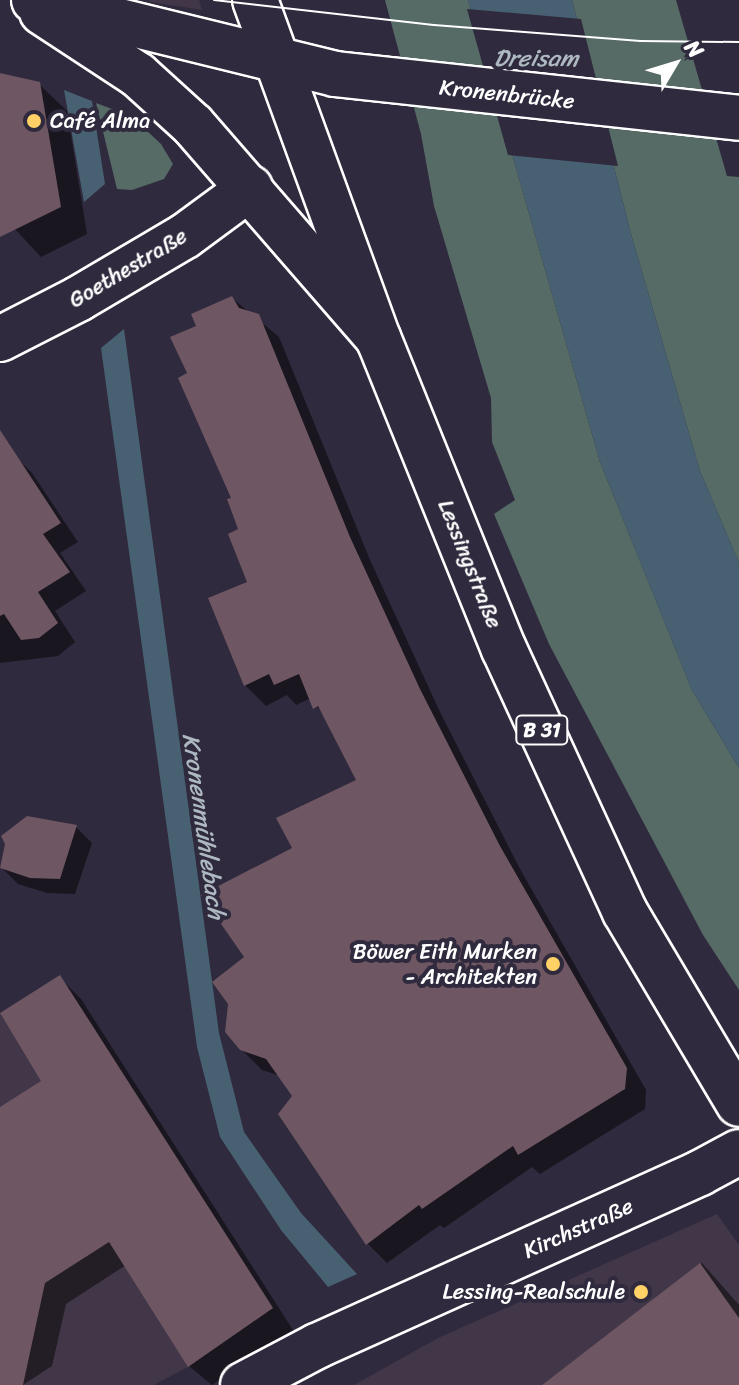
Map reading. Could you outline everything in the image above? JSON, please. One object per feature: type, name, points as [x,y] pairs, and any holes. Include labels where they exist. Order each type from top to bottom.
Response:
[{"type":"main road","points":[[23,0],[138,75],[193,125],[379,340]]},
{"type":"main road","name":"Kronenbrücke","points":[[34,0],[357,78],[734,118]]},
{"type":"main road","name":"Lessingstraße","points":[[255,0],[379,340],[504,649],[625,912],[739,1104]]},
{"type":"main road","name":"Goethestraße","points":[[0,339],[185,236],[250,188]]},
{"type":"main road","name":"Kirchstraße","points":[[243,1385],[317,1346],[700,1173],[739,1152]]},
{"type":"shaded area","points":[[199,0],[202,10],[150,2]]},
{"type":"shaded area","points":[[60,975],[273,1308],[188,1367],[154,1385],[0,1385],[0,1014]]},
{"type":"shaded area","name":"Lessing-Realschule","points":[[717,1214],[739,1245],[739,1385],[354,1385],[438,1338]]},
{"type":"green space","points":[[385,0],[468,0],[600,462],[692,690],[739,768],[739,990],[703,935],[549,644],[494,514],[515,500],[492,442],[491,398],[434,206],[421,134]]},
{"type":"green space","points":[[572,0],[676,0],[727,176],[739,177],[739,563],[700,471],[631,234]]},
{"type":"green space","points":[[96,103],[131,116],[161,144],[173,164],[164,179],[132,190],[117,189]]},
{"type":"water","name":"Dreisam","points":[[468,0],[572,0],[631,234],[700,471],[739,563],[739,768],[692,690],[600,462]]},
{"type":"water","points":[[64,90],[92,101],[105,184],[84,202]]},
{"type":"water","points":[[124,329],[219,1033],[244,1132],[301,1213],[357,1274],[328,1287],[281,1230],[220,1137],[197,1047],[101,348]]},
{"type":"pier","points":[[467,9],[581,19],[618,166],[508,155]]},
{"type":"building","points":[[0,73],[40,82],[61,207],[0,237]]},
{"type":"building","points":[[232,296],[239,308],[259,314],[350,537],[420,689],[500,846],[627,1068],[625,1089],[518,1155],[513,1146],[422,1209],[419,1205],[366,1245],[278,1114],[292,1096],[266,1059],[240,1050],[225,1032],[228,1004],[212,982],[244,957],[201,895],[292,848],[276,818],[356,780],[318,706],[313,709],[299,674],[274,685],[269,674],[244,686],[208,598],[247,582],[228,534],[238,529],[227,499],[231,498],[178,378],[187,373],[170,337],[196,326],[191,314]]},
{"type":"building","points":[[0,430],[61,523],[43,534],[70,572],[38,592],[58,623],[39,638],[21,640],[4,614],[0,616]]},
{"type":"building","points":[[27,816],[77,825],[60,879],[30,878],[0,868],[5,844],[1,836]]},
{"type":"building","points":[[60,975],[273,1308],[188,1367],[109,1242],[45,1283],[23,1385],[0,1385],[0,1107],[41,1081],[0,1013]]},
{"type":"building","points":[[700,1263],[739,1318],[739,1385],[542,1385]]},
{"type":"tram line","points":[[214,0],[434,25],[640,41],[739,42]]},
{"type":"place","name":"Café Alma","points":[[34,121]]},
{"type":"place","name":"Böwer Eith Murken - Architekten","points":[[553,964]]},
{"type":"place","name":"Lessing-Realschule","points":[[641,1292]]},
{"type":"water label","name":"Kronenmühlebach","points":[[203,826]]}]
